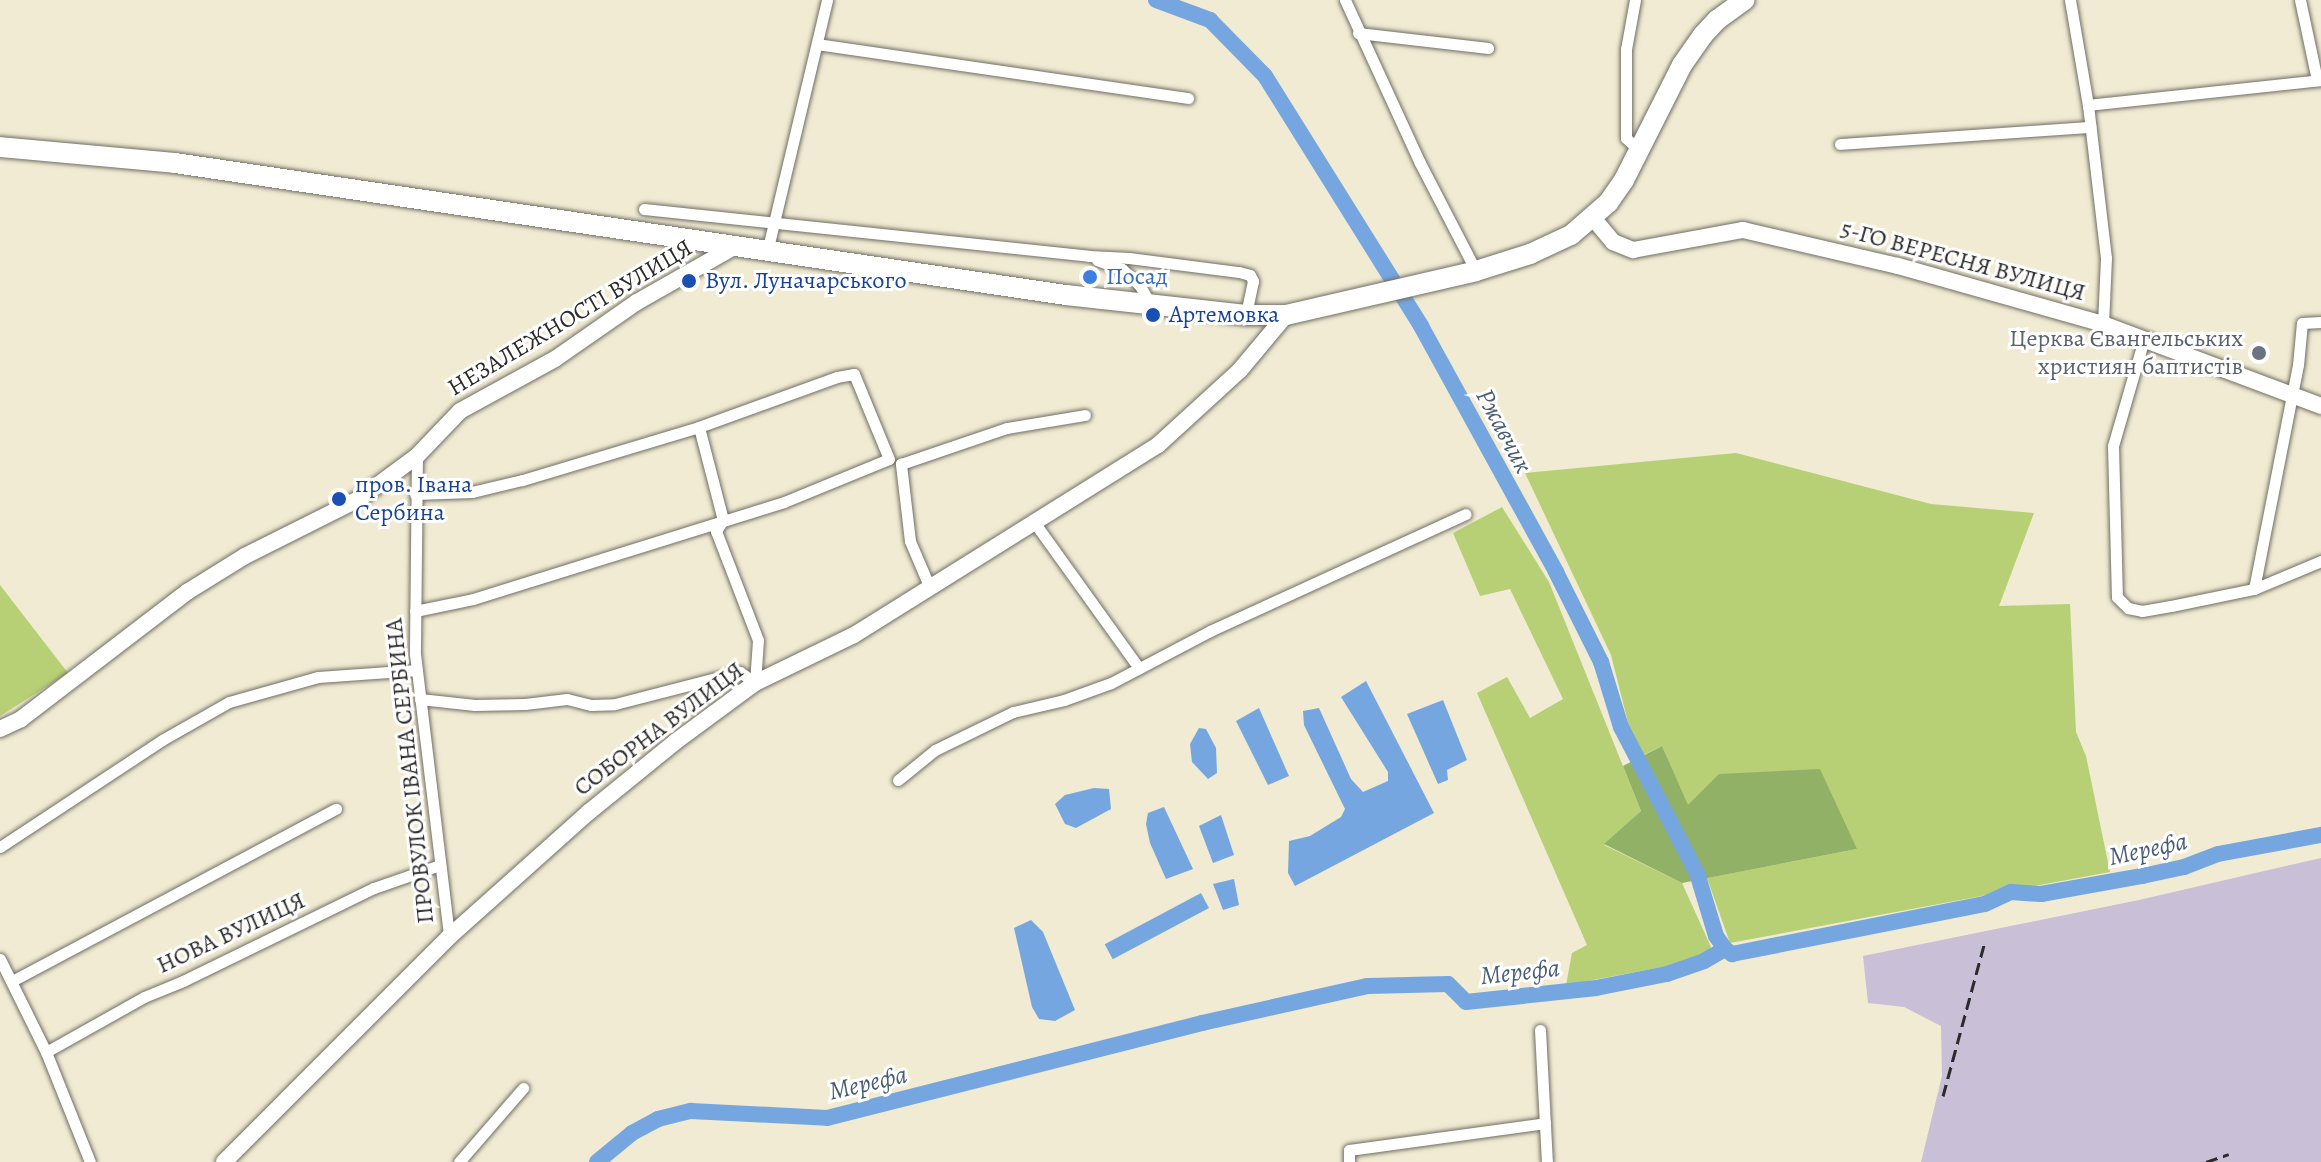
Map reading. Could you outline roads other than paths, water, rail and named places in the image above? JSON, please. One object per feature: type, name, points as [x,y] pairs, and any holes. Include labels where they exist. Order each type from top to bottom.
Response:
[{"type":"highway","points":[[0,147],[175,163],[767,252],[1151,305],[1246,315],[1286,315],[1423,286],[1476,271],[1554,244],[1593,218],[1624,180],[1689,55],[1717,20],[1745,0]]},
{"type":"street","points":[[767,252],[827,0]]},
{"type":"street","points":[[1345,0],[1358,33],[1476,271]]},
{"type":"street","points":[[1635,0],[1626,49],[1626,138],[1640,151]]},
{"type":"street","points":[[2070,0],[2088,105],[2106,258],[2103,324]]},
{"type":"street","points":[[2088,105],[2319,80],[2300,0]]},
{"type":"street","points":[[1358,33],[1488,48]]},
{"type":"street","points":[[817,44],[1188,98]]},
{"type":"street","points":[[1840,144],[2090,127]]},
{"type":"street","points":[[644,209],[1129,258],[1250,275],[1253,281],[1246,315]]},
{"type":"street","name":"5-ГО ВЕРЕСНЯ ВУЛИЦЯ","points":[[1593,218],[1613,242],[1633,250],[1743,230],[1898,266],[2103,324],[2290,397],[2321,406]]},
{"type":"street","name":"НЕЗАЛЕЖНОСТІ ВУЛИЦЯ","points":[[0,729],[21,719],[187,592],[245,556],[359,499],[417,456],[460,411],[555,359],[637,302],[734,247]]},
{"type":"street","points":[[1089,256],[1122,269],[1151,305]]},
{"type":"street","name":"СОБОРНА ВУЛИЦЯ","points":[[224,1162],[449,937],[589,812],[755,683],[854,635],[1158,445],[1240,370],[1286,315]]},
{"type":"street","points":[[2254,589],[2298,365],[2302,323],[2321,322]]},
{"type":"street","points":[[2144,339],[2113,446],[2117,597],[2128,608],[2142,611],[2254,589],[2321,561]]},
{"type":"street","points":[[415,494],[472,492],[522,480],[699,427],[837,377],[854,374],[895,461],[910,541],[930,588]]},
{"type":"street","points":[[415,611],[473,599],[784,502],[895,461],[1007,428],[1085,415]]},
{"type":"street","points":[[699,427],[723,520],[716,531],[758,640],[755,683]]},
{"type":"street","name":"ПРОВУЛОК ІВАНА СЕРБИНА","points":[[417,456],[417,670],[449,937]]},
{"type":"street","points":[[898,780],[935,750],[1013,712],[1064,700],[1139,668],[1210,631],[1465,514]]},
{"type":"street","points":[[1034,522],[1139,668]]},
{"type":"street","points":[[0,847],[162,740],[229,702],[318,677],[417,670]]},
{"type":"street","points":[[420,699],[488,705],[567,699],[591,705],[615,704],[740,672],[755,683]]},
{"type":"street","points":[[12,981],[336,809]]},
{"type":"street","name":"НОВА ВУЛИЦЯ","points":[[46,1052],[144,997],[374,888],[440,865]]},
{"type":"street","points":[[0,959],[46,1052],[90,1162]]},
{"type":"street","points":[[1540,1030],[1547,1162]]},
{"type":"street","points":[[459,1162],[523,1088]]},
{"type":"street","points":[[1349,1156],[1545,1123]]},
{"type":"water","points":[[1366,681],[1434,813],[1295,886],[1288,873],[1289,841],[1310,836],[1341,817],[1345,809],[1304,725],[1303,711],[1319,708],[1351,779],[1363,792],[1388,781],[1388,772],[1341,697]]},
{"type":"water","points":[[1443,700],[1467,760],[1447,770],[1448,780],[1438,784],[1407,714]]},
{"type":"water","points":[[1259,708],[1289,776],[1268,785],[1236,721]]},
{"type":"water","points":[[1199,728],[1206,729],[1216,748],[1217,773],[1208,779],[1192,762],[1190,744]]},
{"type":"water","points":[[1094,788],[1109,789],[1111,809],[1076,828],[1065,824],[1055,804],[1065,795]]},
{"type":"water","points":[[1164,807],[1193,869],[1166,879],[1150,843],[1146,824],[1148,813]]},
{"type":"water","points":[[1221,815],[1234,855],[1213,863],[1199,826]]},
{"type":"water","points":[[1234,879],[1239,905],[1223,910],[1213,884]]},
{"type":"water","points":[[1201,893],[1209,908],[1113,959],[1105,944]]},
{"type":"water","points":[[1031,920],[1043,932],[1075,1010],[1055,1021],[1039,1019],[1032,1007],[1014,928]]},
{"type":"waterway","name":"Ржавчик","points":[[1156,0],[1210,20],[1265,76],[1421,326],[1556,572],[1601,662],[1621,727],[1697,873],[1716,936],[1725,949]]},
{"type":"waterway","name":"Мерефа","points":[[597,1162],[632,1133],[658,1119],[691,1111],[827,1118],[1202,1023],[1368,986],[1448,984],[1466,1002],[1596,988],[1667,974],[1704,961],[1725,949],[1732,954],[1985,904],[2011,892],[2041,894],[2142,876],[2184,867],[2218,854],[2321,835]]},
{"type":"railway","points":[[1943,1096],[1984,945]]},
{"type":"railway","points":[[2206,1162],[2229,1154]]},
{"type":"place","name":"Посад","points":[[1090,277]]},
{"type":"place","name":"Вул. Луначарського","points":[[689,281]]},
{"type":"place","name":"Артемовка","points":[[1153,315]]},
{"type":"place","name":"Церква Євангельських християн баптистів","points":[[2259,353]]},
{"type":"place","name":"пров. Івана Сербина","points":[[339,499]]}]
